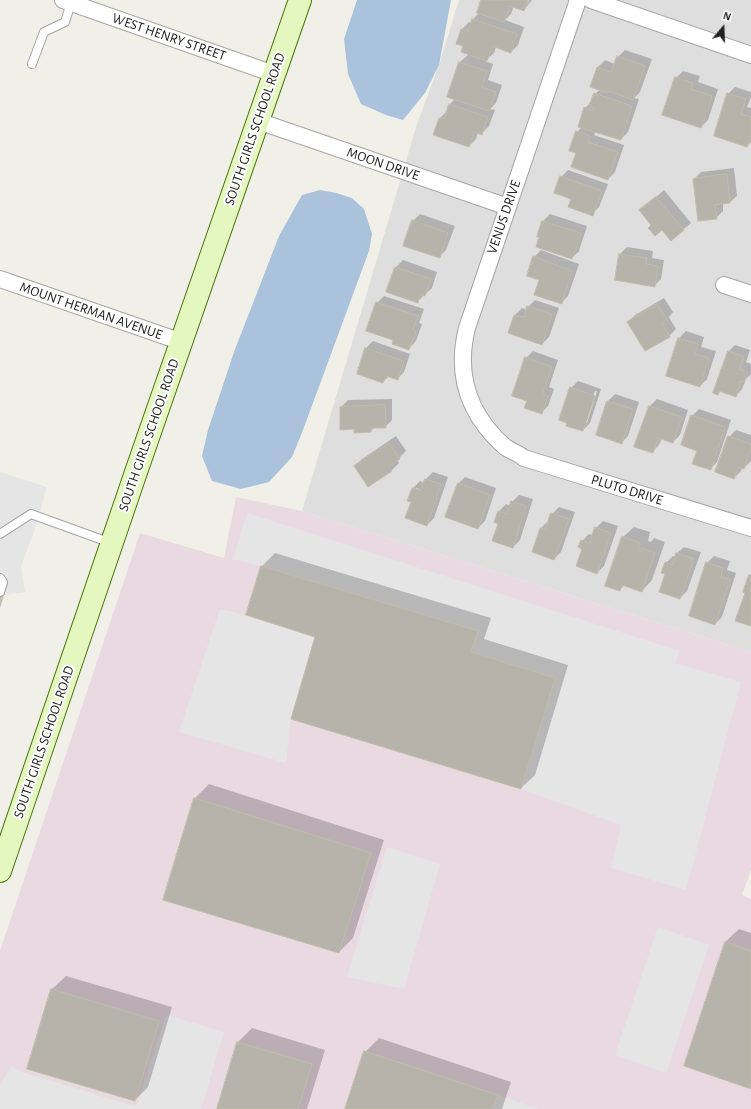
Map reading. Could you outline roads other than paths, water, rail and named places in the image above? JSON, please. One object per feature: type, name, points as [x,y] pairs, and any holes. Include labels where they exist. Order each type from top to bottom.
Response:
[{"type":"main road","name":"SOUTH GIRLS SCHOOL ROAD","points":[[0,871],[111,543],[300,0]]},
{"type":"street","name":"VENUS DRIVE","points":[[505,446],[485,427],[476,413],[467,393],[463,372],[462,355],[467,328],[578,0]]},
{"type":"street","points":[[591,0],[751,55]]},
{"type":"street","name":"WEST HENRY STREET","points":[[67,1],[274,74]]},
{"type":"street","name":"MOON DRIVE","points":[[258,121],[508,207]]},
{"type":"street","name":"MOUNT HERMAN AVENUE","points":[[0,279],[182,342]]},
{"type":"street","points":[[724,285],[751,294]]},
{"type":"street","name":"PLUTO DRIVE","points":[[505,446],[524,458],[751,528]]},
{"type":"lane","points":[[32,64],[44,32],[65,22],[67,1]]},
{"type":"lane","points":[[0,534],[31,514],[111,543]]},
{"type":"lane","points":[[0,578],[3,582],[0,592]]},
{"type":"water","points":[[357,0],[451,0],[439,65],[425,93],[403,120],[386,115],[361,104],[348,74],[344,39]]},
{"type":"water","points":[[320,190],[352,198],[364,209],[372,234],[369,251],[303,430],[292,457],[269,482],[241,489],[212,481],[202,456],[208,430],[234,352],[279,236],[302,195]]}]
